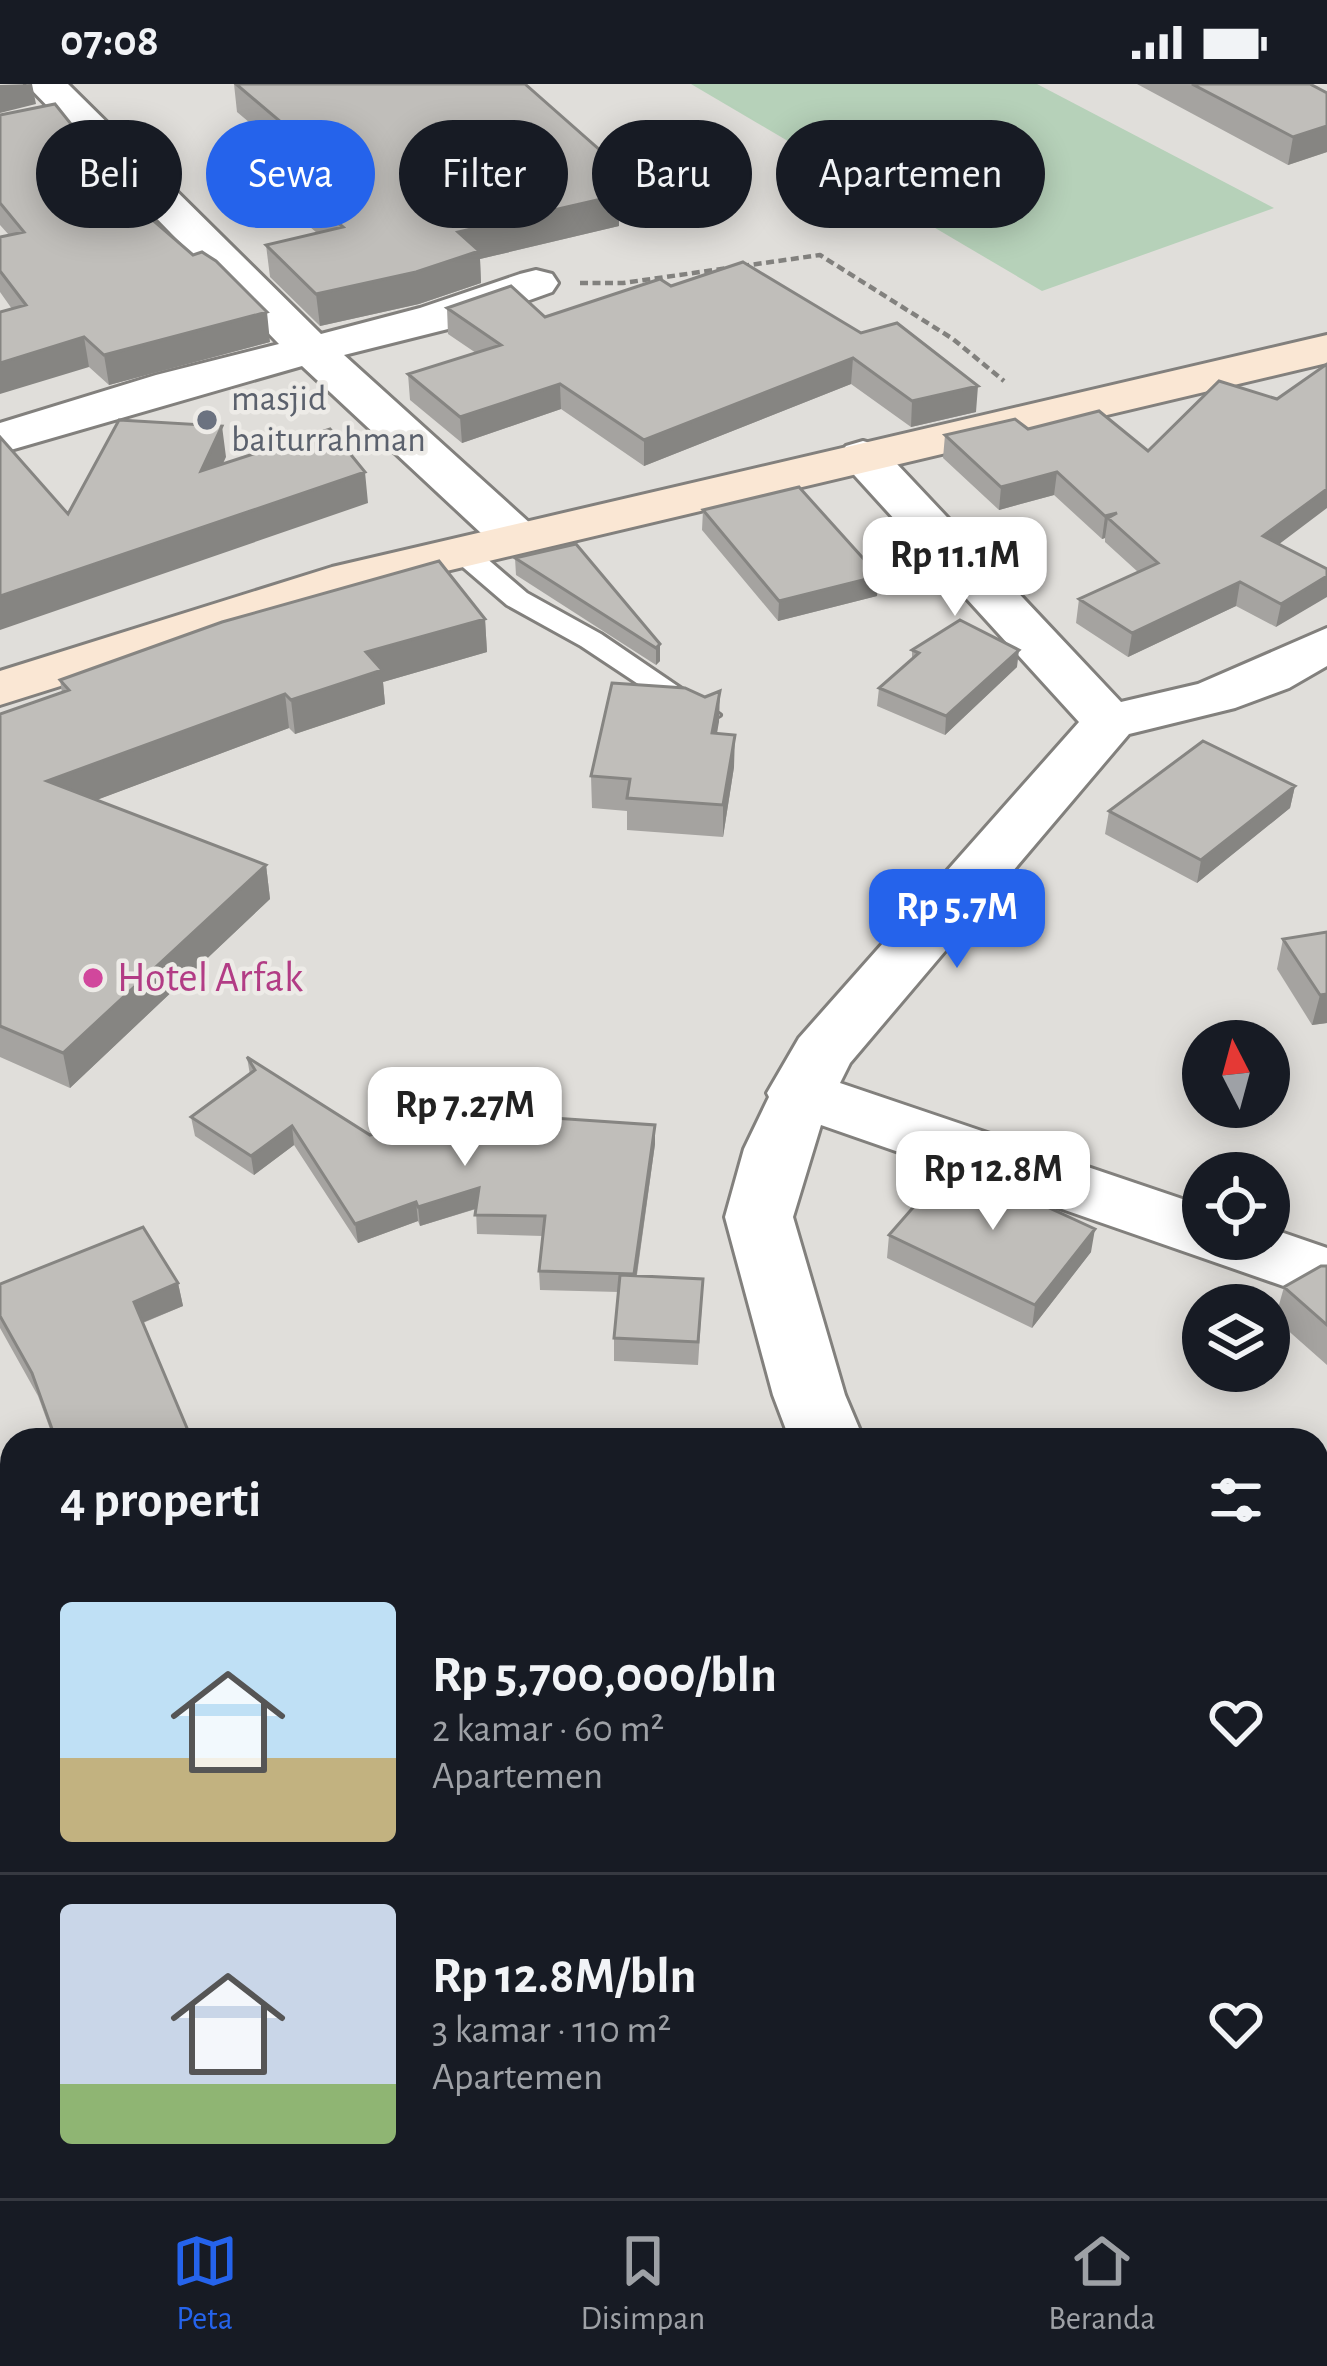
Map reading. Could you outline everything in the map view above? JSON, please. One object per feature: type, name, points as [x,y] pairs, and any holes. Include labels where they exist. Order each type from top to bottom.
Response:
[{"type":"street","points":[[53,105],[514,536]]},
{"type":"street","points":[[6,428],[436,318],[536,284]]},
{"type":"street","points":[[0,688],[305,590],[514,536],[1327,349]]},
{"type":"street","points":[[863,456],[1109,722]]},
{"type":"street","points":[[822,1428],[808,1395],[758,1216],[799,1093],[822,1053],[1109,722],[1216,696],[1270,676],[1327,644]]},
{"type":"street","points":[[799,1093],[1182,1225]]},
{"type":"street","points":[[1285,1260],[1320,1272]]},
{"type":"lane","points":[[460,550],[518,599],[591,640],[706,716]]},
{"type":"path","points":[[536,284],[623,283],[820,255],[953,339],[1042,412]]},
{"type":"green space","points":[[691,84],[1037,84],[1274,208],[1042,291],[935,228],[1045,228],[1045,120],[776,120],[776,134]]},
{"type":"building","points":[[236,84],[525,84],[566,120],[399,120],[399,228],[475,228],[458,232],[479,251],[416,272],[316,294],[266,245],[339,228],[375,228],[375,120],[278,120]]},
{"type":"building","points":[[1192,84],[1310,84],[1327,93],[1327,126],[1293,137]]},
{"type":"building","points":[[55,104],[68,120],[36,120],[36,228],[162,228],[193,255],[202,252],[216,261],[267,312],[104,355],[84,337],[0,363],[0,312],[26,305],[0,271],[0,237],[24,232],[0,203],[0,115]]},
{"type":"building","points":[[568,122],[592,143],[592,201],[568,207]]},
{"type":"building","points":[[743,262],[861,333],[897,323],[978,386],[912,401],[853,358],[644,440],[560,384],[460,417],[408,374],[501,345],[447,308],[511,286],[545,317],[660,279],[671,286]]},
{"type":"building","points":[[1327,364],[1327,489],[1263,536],[1327,569],[1327,576],[1281,604],[1240,582],[1132,633],[1079,599],[1158,563],[1108,518],[1117,513],[1105,516],[1057,472],[1001,487],[945,435],[1015,419],[1028,429],[1099,411],[1148,451],[1219,381],[1277,399]]},
{"type":"building","points":[[119,420],[222,426],[201,471],[330,429],[365,472],[0,596],[0,437],[68,514]]},
{"type":"building","points":[[799,487],[879,576],[779,601],[703,510]]},
{"type":"building","points":[[576,544],[660,644],[656,648],[515,558]]},
{"type":"building","points":[[439,561],[485,619],[366,652],[382,670],[291,700],[285,694],[47,781],[266,865],[63,1053],[0,1026],[0,714],[69,690],[60,680],[222,622]]},
{"type":"building","points":[[960,620],[1019,650],[946,716],[879,688],[919,653],[912,650]]},
{"type":"building","points":[[612,683],[685,688],[705,697],[720,691],[712,733],[735,735],[723,805],[627,798],[630,779],[591,776]]},
{"type":"building","points":[[1203,741],[1295,786],[1201,860],[1109,811]]},
{"type":"building","points":[[1327,932],[1327,994],[1320,995],[1283,939]]},
{"type":"building","points":[[247,1057],[370,1135],[429,1118],[435,1130],[534,1134],[539,1117],[655,1125],[634,1274],[539,1271],[545,1216],[475,1215],[479,1188],[418,1207],[416,1202],[355,1224],[292,1126],[251,1156],[191,1117],[255,1070]]},
{"type":"building","points":[[952,1163],[1095,1229],[1035,1305],[889,1235]]},
{"type":"building","points":[[143,1227],[178,1283],[134,1302],[187,1428],[52,1428],[32,1373],[0,1316],[0,1284]]},
{"type":"building","points":[[1327,1266],[1327,1325],[1290,1292],[1289,1284]]},
{"type":"building","points":[[620,1275],[703,1279],[698,1342],[614,1338]]},
{"type":"place","name":"masjid baiturrahman","points":[[207,420]]},
{"type":"place","name":"Hotel Arfak","points":[[93,978]]}]
